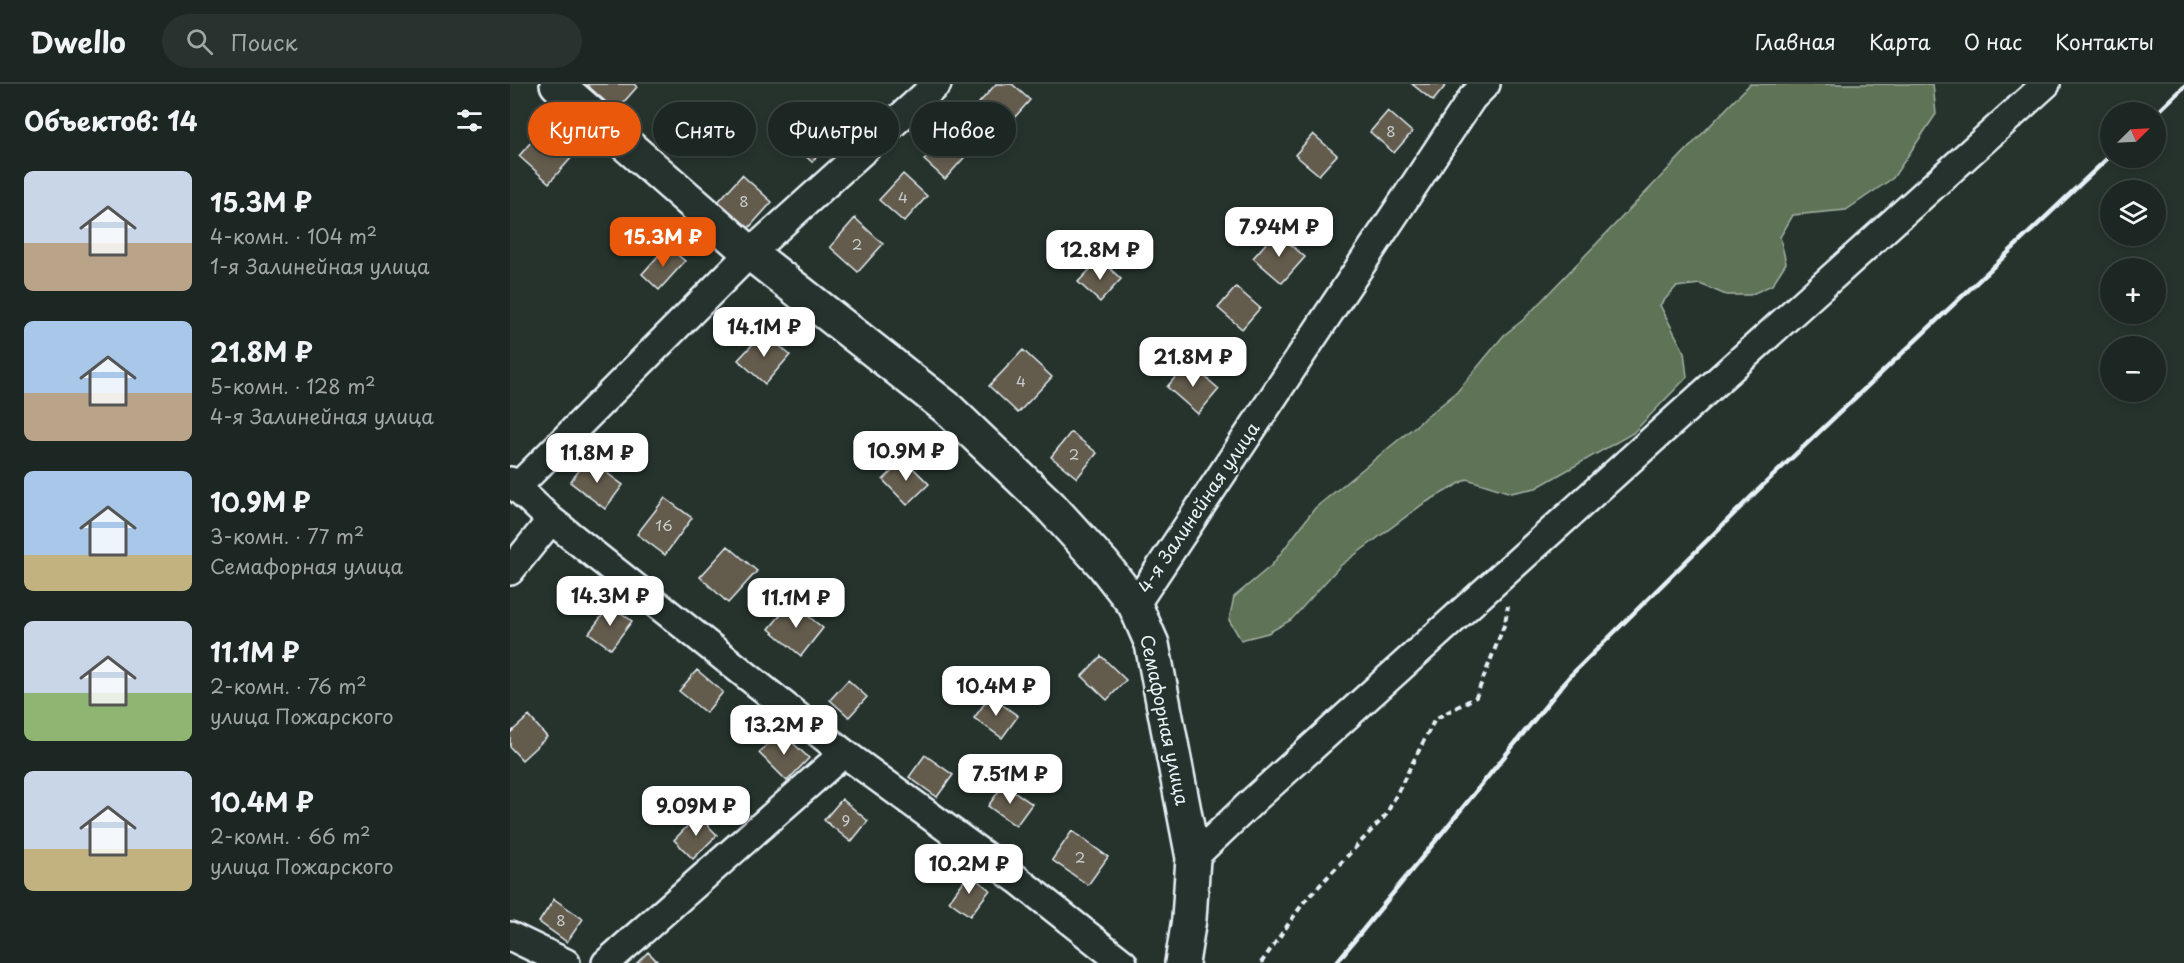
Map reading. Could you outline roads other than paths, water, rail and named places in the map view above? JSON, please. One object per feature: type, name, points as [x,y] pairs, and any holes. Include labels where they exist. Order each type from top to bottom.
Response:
[{"type":"street","name":"Семафорная улица","points":[[557,84],[750,253],[946,407],[1050,506],[1103,564],[1134,605],[1152,645],[1193,858],[1189,919],[1182,963]]},
{"type":"street","points":[[936,84],[750,253],[514,484],[551,520],[844,753],[1018,880],[1123,963]]},
{"type":"street","name":"4-я Залинейная улица","points":[[1134,605],[1472,98],[1486,84]]},
{"type":"street","points":[[1193,858],[1256,798],[2046,84]]},
{"type":"street","points":[[510,571],[551,520]]},
{"type":"street","points":[[606,963],[844,753]]},
{"type":"street","points":[[510,936],[566,963]]},
{"type":"railway","points":[[2166,104],[2184,87]]},
{"type":"railway","points":[[1336,963],[1570,676],[1758,490],[2100,165]]}]
